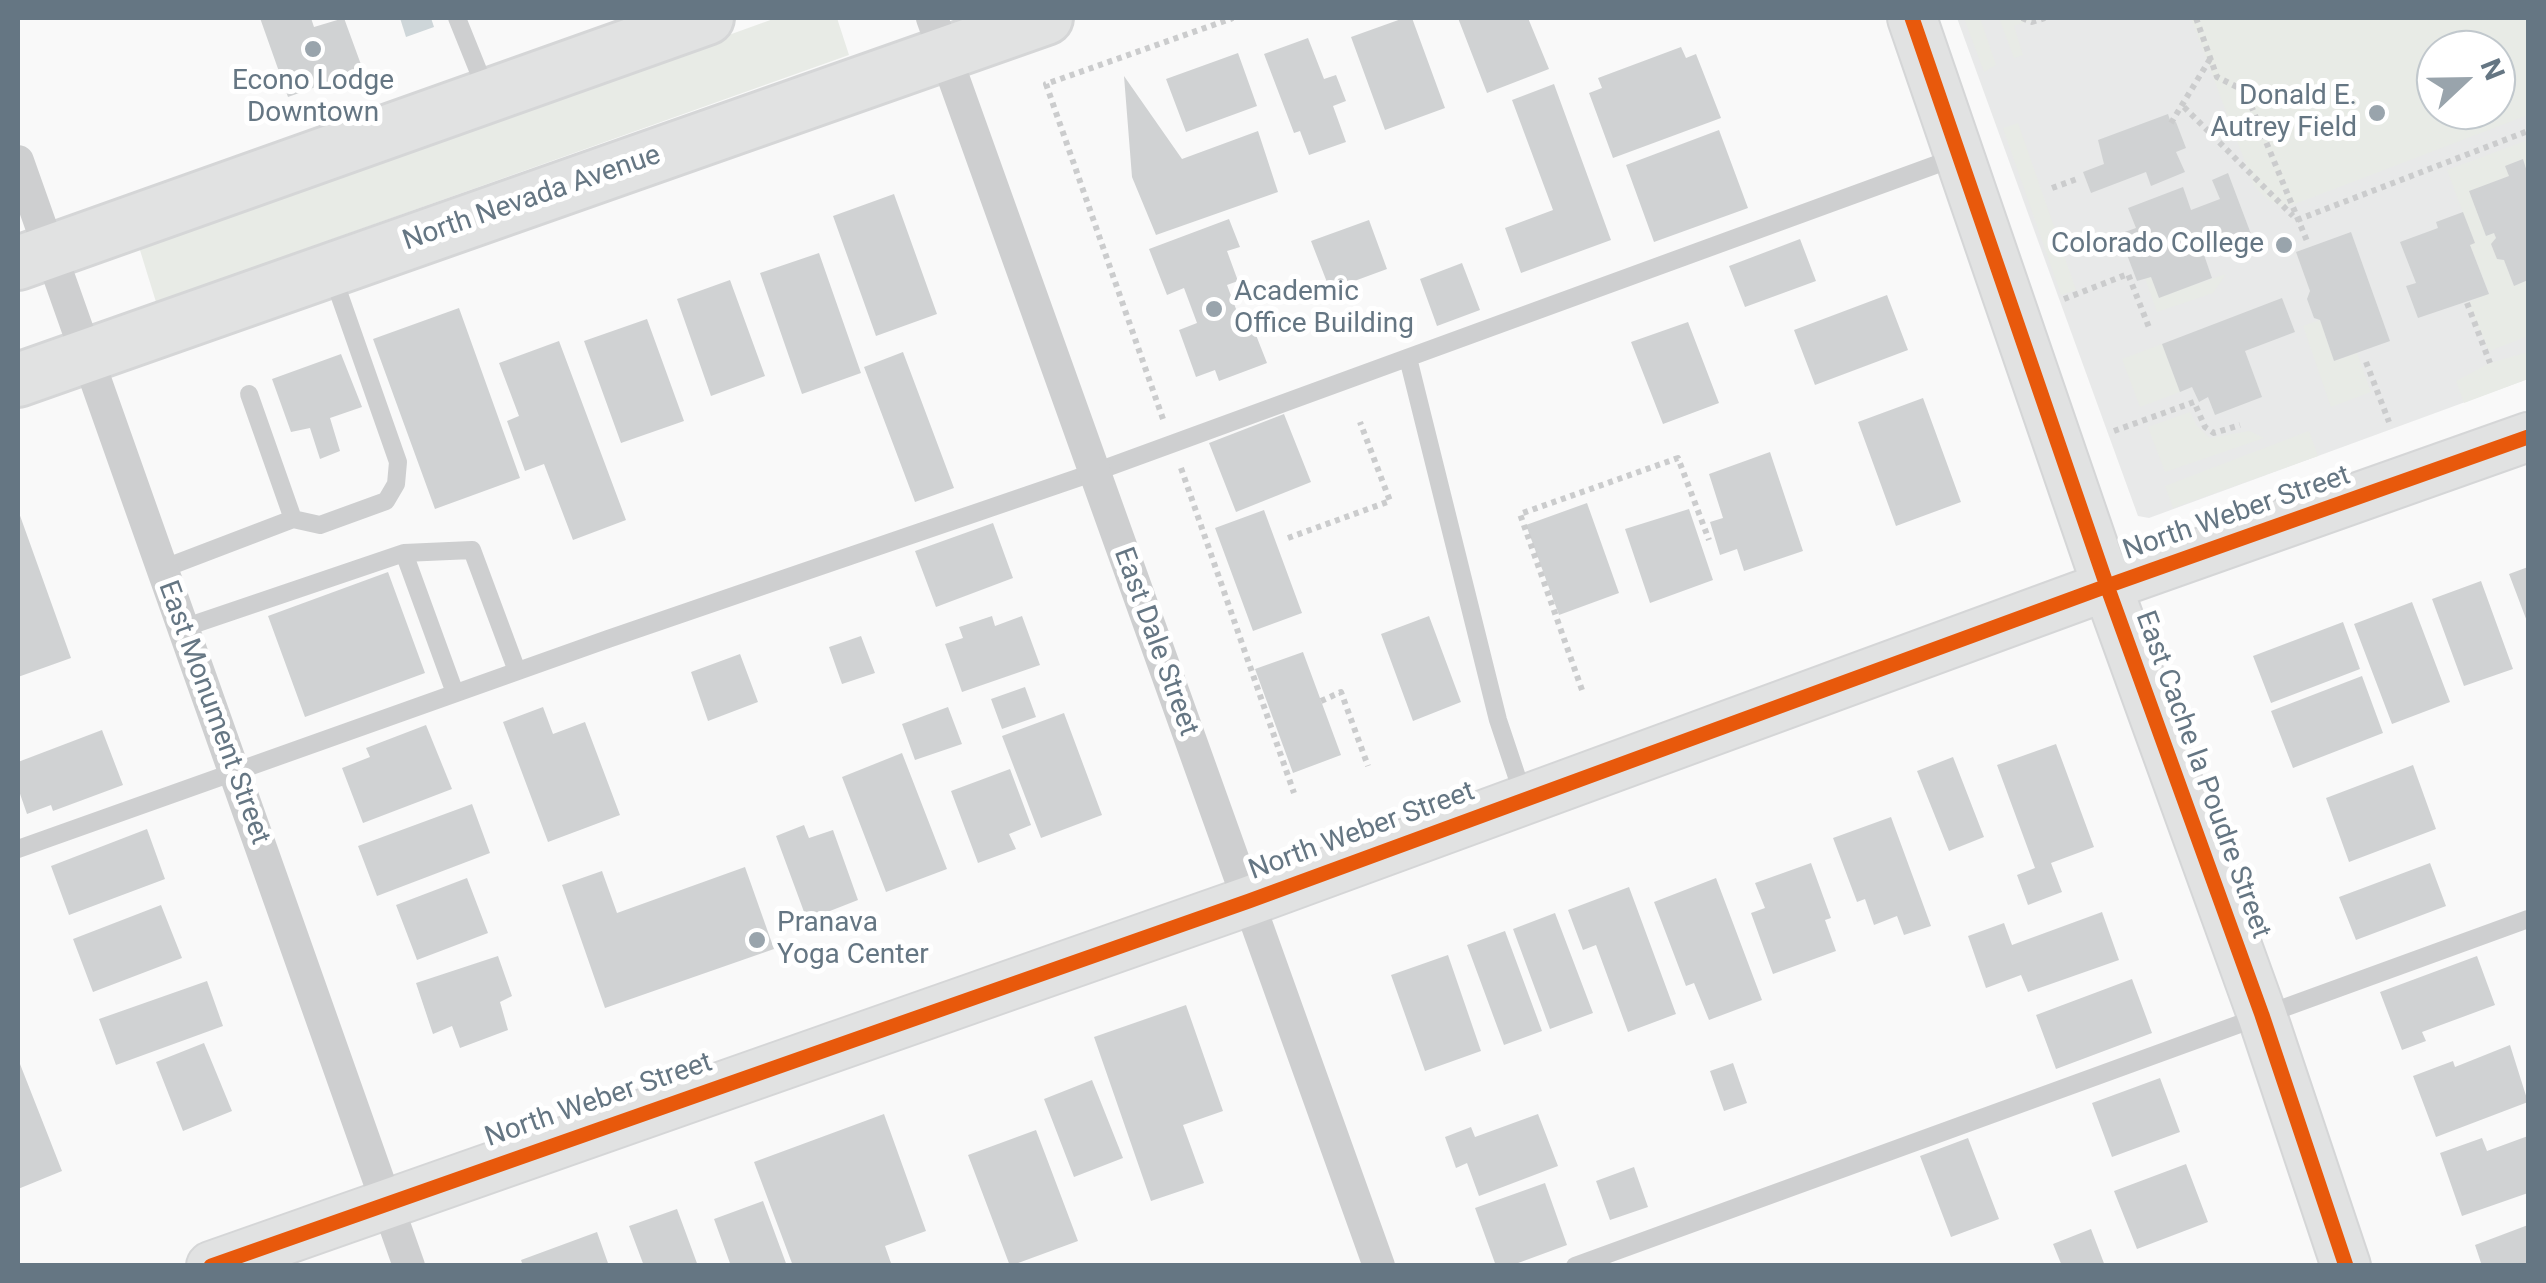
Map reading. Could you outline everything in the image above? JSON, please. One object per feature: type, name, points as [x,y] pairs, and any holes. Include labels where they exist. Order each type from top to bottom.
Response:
[{"type":"main road","points":[[34,257],[706,18]]},
{"type":"main road","name":"North Nevada Avenue","points":[[18,380],[330,270],[939,36],[1046,18]]},
{"type":"street","name":"East Cache la Poudre Street","points":[[1912,18],[2107,586],[2262,1014],[2346,1266]]},
{"type":"street","name":"East Dale Street","points":[[939,36],[1379,1266]]},
{"type":"street","name":"East Monument Street","points":[[18,161],[34,257],[87,356],[409,1266]]},
{"type":"street","name":"North Weber Street","points":[[211,1266],[1248,901],[2107,586],[2528,437]]},
{"type":"lane","points":[[457,18],[488,96]]},
{"type":"lane","points":[[18,849],[516,671],[1095,472],[1960,156]]},
{"type":"lane","points":[[162,568],[293,519],[320,525],[386,501],[396,484],[398,462],[330,270]]},
{"type":"lane","points":[[1408,358],[1498,720],[1524,798]]},
{"type":"lane","points":[[249,394],[293,519]]},
{"type":"lane","points":[[183,628],[404,553],[472,550],[516,671]]},
{"type":"lane","points":[[404,553],[455,693]]},
{"type":"lane","points":[[1575,1266],[2528,919]]},
{"type":"path","points":[[1233,18],[1046,84],[1294,793]]},
{"type":"path","points":[[2022,18],[2032,22],[2045,18]]},
{"type":"path","points":[[2196,18],[2218,77],[2245,92],[2307,241]]},
{"type":"path","points":[[2172,123],[2211,58]]},
{"type":"path","points":[[2184,107],[2298,220]]},
{"type":"path","points":[[2298,220],[2528,131]]},
{"type":"path","points":[[2052,188],[2077,180]]},
{"type":"path","points":[[2064,299],[2128,274],[2150,330]]},
{"type":"path","points":[[2466,303],[2490,363]]},
{"type":"path","points":[[2366,362],[2389,422]]},
{"type":"path","points":[[2114,431],[2194,402],[2205,428],[2214,433],[2240,425]]},
{"type":"path","points":[[1288,538],[1390,501],[1360,422]]},
{"type":"path","points":[[1582,690],[1520,514],[1678,458],[1709,540]]},
{"type":"path","points":[[1321,701],[1341,692],[1368,766]]},
{"type":"shaded area","points":[[400,18],[431,18],[434,27],[406,37]]},
{"type":"shaded area","points":[[776,18],[837,18],[849,55],[156,302],[139,247]]},
{"type":"shaded area","name":"Colorado College","points":[[1957,18],[2528,18],[2528,379],[2149,518],[2138,516]]},
{"type":"shaded area","points":[[1964,18],[1980,18],[1996,65],[1984,72]]},
{"type":"shaded area","points":[[1999,18],[2036,18],[2014,26],[2023,55],[2014,58]]},
{"type":"shaded area","name":"Donald E. Autrey Field","points":[[2191,18],[2528,18],[2528,115],[2516,120],[2516,30],[2416,30],[2416,130],[2489,130],[2284,208],[2254,186]]},
{"type":"shaded area","points":[[2018,123],[2076,290],[2061,295],[2003,128]]},
{"type":"shaded area","points":[[2528,140],[2528,175],[2522,159],[2505,166],[2509,176],[2470,191],[2486,235],[2494,233],[2496,238],[2491,245],[2497,258],[2504,260],[2513,285],[2528,280],[2528,336],[2489,351],[2467,303],[2489,293],[2447,170]]},
{"type":"shaded area","points":[[2226,274],[2213,293],[2157,312],[2145,278],[2151,277],[2159,297]]},
{"type":"shaded area","points":[[2320,320],[2334,361],[2357,353],[2371,392],[2331,407],[2303,326]]},
{"type":"shaded area","points":[[2162,344],[2180,392],[2140,407],[2122,359]]},
{"type":"shaded area","points":[[2528,352],[2528,379],[2464,403],[2456,381],[2490,363]]},
{"type":"shaded area","points":[[2190,412],[2210,438],[2249,431],[2264,438],[2165,472],[2148,427]]},
{"type":"shaded area","points":[[2309,431],[2318,456],[2173,508],[2165,486]]},
{"type":"building","name":"Econo Lodge Downtown","points":[[260,18],[311,18],[314,27],[344,18],[363,70],[288,97]]},
{"type":"building","points":[[1412,18],[1445,108],[1385,130],[1351,37]]},
{"type":"building","points":[[1458,18],[1528,18],[1549,69],[1487,93]]},
{"type":"building","points":[[1308,38],[1324,79],[1336,75],[1346,101],[1333,106],[1346,142],[1309,155],[1300,131],[1294,133],[1264,54]]},
{"type":"building","points":[[1681,47],[1686,58],[1696,54],[1721,118],[1613,158],[1589,93],[1602,88],[1598,78]]},
{"type":"building","points":[[1238,53],[1257,106],[1186,132],[1166,79]]},
{"type":"building","points":[[1124,76],[1182,159],[1258,131],[1278,192],[1156,235],[1132,177]]},
{"type":"building","points":[[1554,84],[1611,240],[1521,273],[1505,228],[1553,210],[1512,100]]},
{"type":"building","points":[[2168,114],[2171,123],[2176,122],[2186,148],[2176,152],[2185,172],[2151,186],[2146,172],[2091,193],[2083,172],[2104,164],[2098,140]]},
{"type":"building","points":[[1719,130],[1748,208],[1654,242],[1626,165]]},
{"type":"building","points":[[2523,159],[2528,175],[2528,280],[2514,286],[2504,260],[2497,259],[2491,244],[2496,238],[2494,233],[2486,236],[2469,191],[2509,176],[2505,166]]},
{"type":"building","points":[[2228,173],[2251,234],[2203,252],[2212,278],[2159,298],[2151,277],[2137,281],[2119,234],[2136,228],[2128,208],[2183,187],[2191,210],[2220,199],[2212,180]]},
{"type":"building","points":[[894,194],[937,314],[876,336],[833,216]]},
{"type":"building","points":[[2463,212],[2475,243],[2470,245],[2489,294],[2418,318],[2406,286],[2416,283],[2400,242],[2438,228],[2436,222]]},
{"type":"building","name":"Academic Office Building","points":[[1229,219],[1240,247],[1227,251],[1238,281],[1227,285],[1245,333],[1254,330],[1267,363],[1219,381],[1215,370],[1196,377],[1179,330],[1197,323],[1184,288],[1167,295],[1149,249]]},
{"type":"building","points":[[1369,220],[1387,269],[1330,290],[1311,241]]},
{"type":"building","points":[[2351,232],[2390,341],[2334,361],[2320,320],[2314,318],[2307,299],[2310,291],[2296,252]]},
{"type":"building","points":[[1800,239],[1816,281],[1745,307],[1729,266]]},
{"type":"building","points":[[819,253],[861,373],[802,394],[760,273]]},
{"type":"building","points":[[1462,263],[1480,310],[1437,326],[1420,279]]},
{"type":"building","points":[[730,280],[765,376],[711,396],[677,299]]},
{"type":"building","points":[[1887,295],[1908,350],[1815,385],[1794,330]]},
{"type":"building","points":[[2282,298],[2295,332],[2245,351],[2262,397],[2215,415],[2208,397],[2199,402],[2192,387],[2180,392],[2162,344]]},
{"type":"building","points":[[459,308],[520,478],[435,509],[373,339]]},
{"type":"building","points":[[647,319],[684,421],[621,443],[584,341]]},
{"type":"building","points":[[1688,322],[1719,403],[1663,424],[1631,342]]},
{"type":"building","points":[[559,341],[626,520],[573,540],[544,464],[525,471],[507,421],[519,416],[499,363]]},
{"type":"building","points":[[903,352],[954,488],[915,502],[864,367]]},
{"type":"building","points":[[341,354],[362,407],[330,418],[340,451],[320,459],[310,428],[291,432],[272,379]]},
{"type":"building","points":[[1923,398],[1961,502],[1896,526],[1858,422]]},
{"type":"building","points":[[1284,414],[1311,482],[1236,512],[1209,443]]},
{"type":"building","points":[[1770,452],[1803,551],[1744,571],[1737,549],[1720,555],[1710,522],[1723,518],[1709,474]]},
{"type":"building","points":[[1587,503],[1619,593],[1559,615],[1526,525]]},
{"type":"building","points":[[1689,509],[1713,580],[1650,603],[1625,529]]},
{"type":"building","points":[[18,510],[71,658],[18,677]]},
{"type":"building","points":[[1264,510],[1302,613],[1253,631],[1215,528]]},
{"type":"building","points":[[993,523],[1013,578],[936,607],[915,551]]},
{"type":"building","points":[[2528,567],[2528,624],[2509,574]]},
{"type":"building","points":[[388,572],[425,673],[305,717],[268,616]]},
{"type":"building","points":[[2481,581],[2513,669],[2464,686],[2432,599]]},
{"type":"building","points":[[2412,602],[2450,702],[2392,724],[2354,624]]},
{"type":"building","points":[[992,616],[995,626],[1022,616],[1040,665],[962,692],[945,644],[963,638],[959,627]]},
{"type":"building","points":[[1429,616],[1461,702],[1413,721],[1381,634]]},
{"type":"building","points":[[2343,622],[2360,669],[2271,703],[2253,656]]},
{"type":"building","points":[[861,636],[875,673],[842,684],[829,647]]},
{"type":"building","points":[[1303,652],[1341,755],[1293,773],[1255,669]]},
{"type":"building","points":[[740,654],[758,702],[708,721],[691,672]]},
{"type":"building","points":[[2362,676],[2383,733],[2293,768],[2271,711]]},
{"type":"building","points":[[1025,687],[1036,717],[1002,729],[991,699]]},
{"type":"building","points":[[543,707],[553,734],[585,722],[620,815],[548,842],[503,722]]},
{"type":"building","points":[[948,707],[962,744],[915,760],[902,724]]},
{"type":"building","points":[[1064,713],[1102,815],[1041,838],[1002,736]]},
{"type":"building","points":[[426,725],[452,789],[363,823],[342,768],[370,757],[366,748]]},
{"type":"building","points":[[102,730],[123,785],[53,811],[51,805],[27,814],[18,788],[18,762]]},
{"type":"building","points":[[2056,744],[2094,847],[2051,863],[2062,892],[2028,905],[2017,875],[2035,868],[1997,765]]},
{"type":"building","points":[[902,753],[947,869],[886,892],[842,777]]},
{"type":"building","points":[[1953,757],[1984,837],[1949,851],[1917,771]]},
{"type":"building","points":[[2413,765],[2436,829],[2349,862],[2326,798]]},
{"type":"building","points":[[1010,769],[1031,825],[1009,834],[1016,849],[978,863],[951,791]]},
{"type":"building","points":[[472,804],[490,853],[377,896],[358,846]]},
{"type":"building","points":[[1891,817],[1931,926],[1904,935],[1897,916],[1874,925],[1865,899],[1857,902],[1833,838]]},
{"type":"building","points":[[804,825],[809,838],[833,830],[858,900],[807,920],[776,836]]},
{"type":"building","points":[[147,829],[165,879],[69,915],[51,866]]},
{"type":"building","points":[[1811,863],[1831,918],[1825,920],[1836,951],[1773,974],[1751,913],[1765,908],[1755,883]]},
{"type":"building","points":[[2430,863],[2446,906],[2356,940],[2339,897]]},
{"type":"building","points":[[745,867],[774,949],[605,1008],[562,885],[602,871],[617,913]]},
{"type":"building","points":[[467,878],[488,933],[417,960],[396,905]]},
{"type":"building","points":[[1716,878],[1762,1000],[1709,1020],[1694,983],[1686,986],[1654,902]]},
{"type":"building","points":[[1629,887],[1676,1014],[1628,1032],[1596,945],[1583,950],[1568,910]]},
{"type":"building","points":[[161,905],[182,958],[93,992],[73,939]]},
{"type":"building","points":[[2102,912],[2119,960],[2028,992],[2021,975],[1986,988],[1968,936],[2004,923],[2012,945]]},
{"type":"building","points":[[1555,913],[1593,1013],[1550,1029],[1513,929]]},
{"type":"building","points":[[1505,931],[1542,1031],[1504,1045],[1467,945]]},
{"type":"building","points":[[1448,955],[1481,1051],[1425,1071],[1391,975]]},
{"type":"building","points":[[498,956],[512,996],[500,1002],[508,1030],[460,1048],[452,1026],[433,1034],[416,983]]},
{"type":"building","points":[[2477,956],[2495,1005],[2422,1032],[2426,1041],[2402,1050],[2380,992]]},
{"type":"building","points":[[2132,979],[2152,1033],[2056,1069],[2036,1015]]},
{"type":"building","points":[[207,981],[223,1026],[116,1065],[99,1019]]},
{"type":"building","points":[[1186,1005],[1223,1111],[1183,1125],[1204,1183],[1151,1201],[1094,1037]]},
{"type":"building","points":[[204,1043],[232,1111],[183,1131],[156,1062]]},
{"type":"building","points":[[2510,1045],[2528,1102],[2436,1137],[2413,1076],[2453,1061],[2455,1067]]},
{"type":"building","points":[[1733,1063],[1747,1103],[1724,1111],[1710,1071]]},
{"type":"building","points":[[18,1065],[62,1171],[18,1189]]},
{"type":"building","points":[[2160,1078],[2180,1132],[2112,1157],[2092,1103]]},
{"type":"building","points":[[1092,1080],[1123,1158],[1074,1177],[1044,1099]]},
{"type":"building","points":[[884,1114],[926,1231],[885,1246],[892,1266],[793,1266],[754,1162]]},
{"type":"building","points":[[1538,1114],[1558,1166],[1479,1196],[1467,1163],[1456,1168],[1445,1137],[1471,1127],[1475,1137]]},
{"type":"building","points":[[1036,1130],[1078,1241],[1010,1266],[968,1155]]},
{"type":"building","points":[[2528,1136],[2528,1193],[2462,1216],[2440,1153],[2482,1138],[2487,1151]]},
{"type":"building","points":[[1968,1138],[1999,1219],[1951,1237],[1920,1156]]},
{"type":"building","points":[[2186,1164],[2208,1222],[2137,1249],[2114,1191]]},
{"type":"building","points":[[1634,1167],[1648,1207],[1610,1220],[1596,1181]]},
{"type":"building","points":[[1545,1183],[1567,1245],[1510,1266],[1496,1266],[1475,1208]]},
{"type":"building","points":[[763,1201],[787,1266],[731,1266],[714,1219]]},
{"type":"building","points":[[677,1209],[698,1266],[644,1266],[629,1226]]},
{"type":"building","points":[[2528,1225],[2528,1266],[2482,1266],[2475,1245]]},
{"type":"building","points":[[2091,1229],[2105,1266],[2062,1266],[2053,1244]]},
{"type":"building","points":[[597,1232],[609,1266],[523,1266],[521,1260]]},
{"type":"cycle path","points":[[1912,18],[2107,586],[2262,1015],[2346,1266]]},
{"type":"cycle path","points":[[211,1266],[1249,901],[2107,586],[2528,437]]},
{"type":"place","name":"Econo Lodge Downtown","points":[[313,49]]},
{"type":"place","name":"Donald E. Autrey Field","points":[[2377,113]]},
{"type":"place","name":"Colorado College","points":[[2284,245]]},
{"type":"place","name":"Academic Office Building","points":[[1214,309]]},
{"type":"place","name":"Pranava Yoga Center","points":[[757,940]]}]
